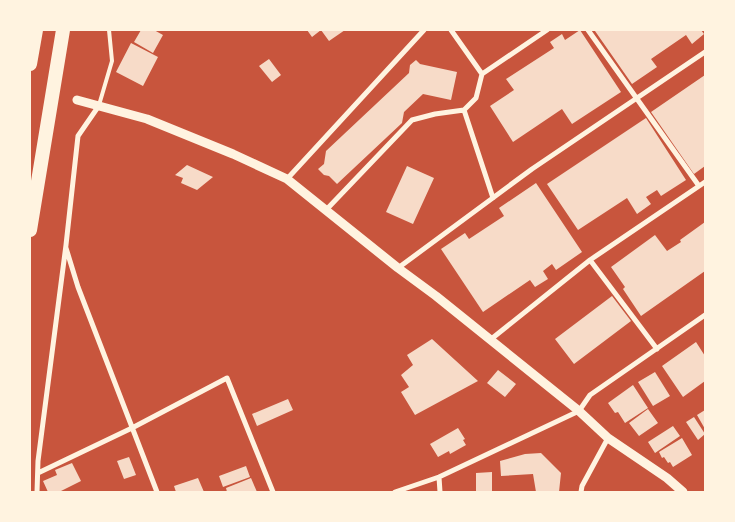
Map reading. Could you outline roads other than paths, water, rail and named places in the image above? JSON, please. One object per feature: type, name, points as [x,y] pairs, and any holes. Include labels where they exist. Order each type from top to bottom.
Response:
[{"type":"highway","points":[[30,64],[36,30]]},
{"type":"highway","points":[[30,230],[63,30]]},
{"type":"street","points":[[287,179],[424,30]]},
{"type":"street","points":[[451,30],[482,74]]},
{"type":"street","points":[[326,210],[412,120],[435,114],[464,110],[476,98],[482,74],[546,30]]},
{"type":"street","points":[[588,30],[699,186]]},
{"type":"street","points":[[398,268],[532,169],[705,52]]},
{"type":"street","points":[[77,100],[147,119],[233,154],[287,179],[579,411],[608,438],[667,478],[683,492]]},
{"type":"street","points":[[38,492],[38,461],[78,136],[98,107]]},
{"type":"street","points":[[464,110],[493,198]]},
{"type":"street","points":[[490,340],[590,260],[705,182]]},
{"type":"street","points":[[66,245],[78,287],[157,492]]},
{"type":"street","points":[[590,260],[657,349]]},
{"type":"street","points":[[395,492],[439,477],[579,411],[590,395],[705,315]]},
{"type":"street","points":[[38,473],[132,428],[227,378],[273,492]]},
{"type":"street","points":[[581,492],[582,486],[608,438]]},
{"type":"street","points":[[439,477],[440,492]]},
{"type":"lane","points":[[98,107],[104,93],[112,61],[109,30]]}]
